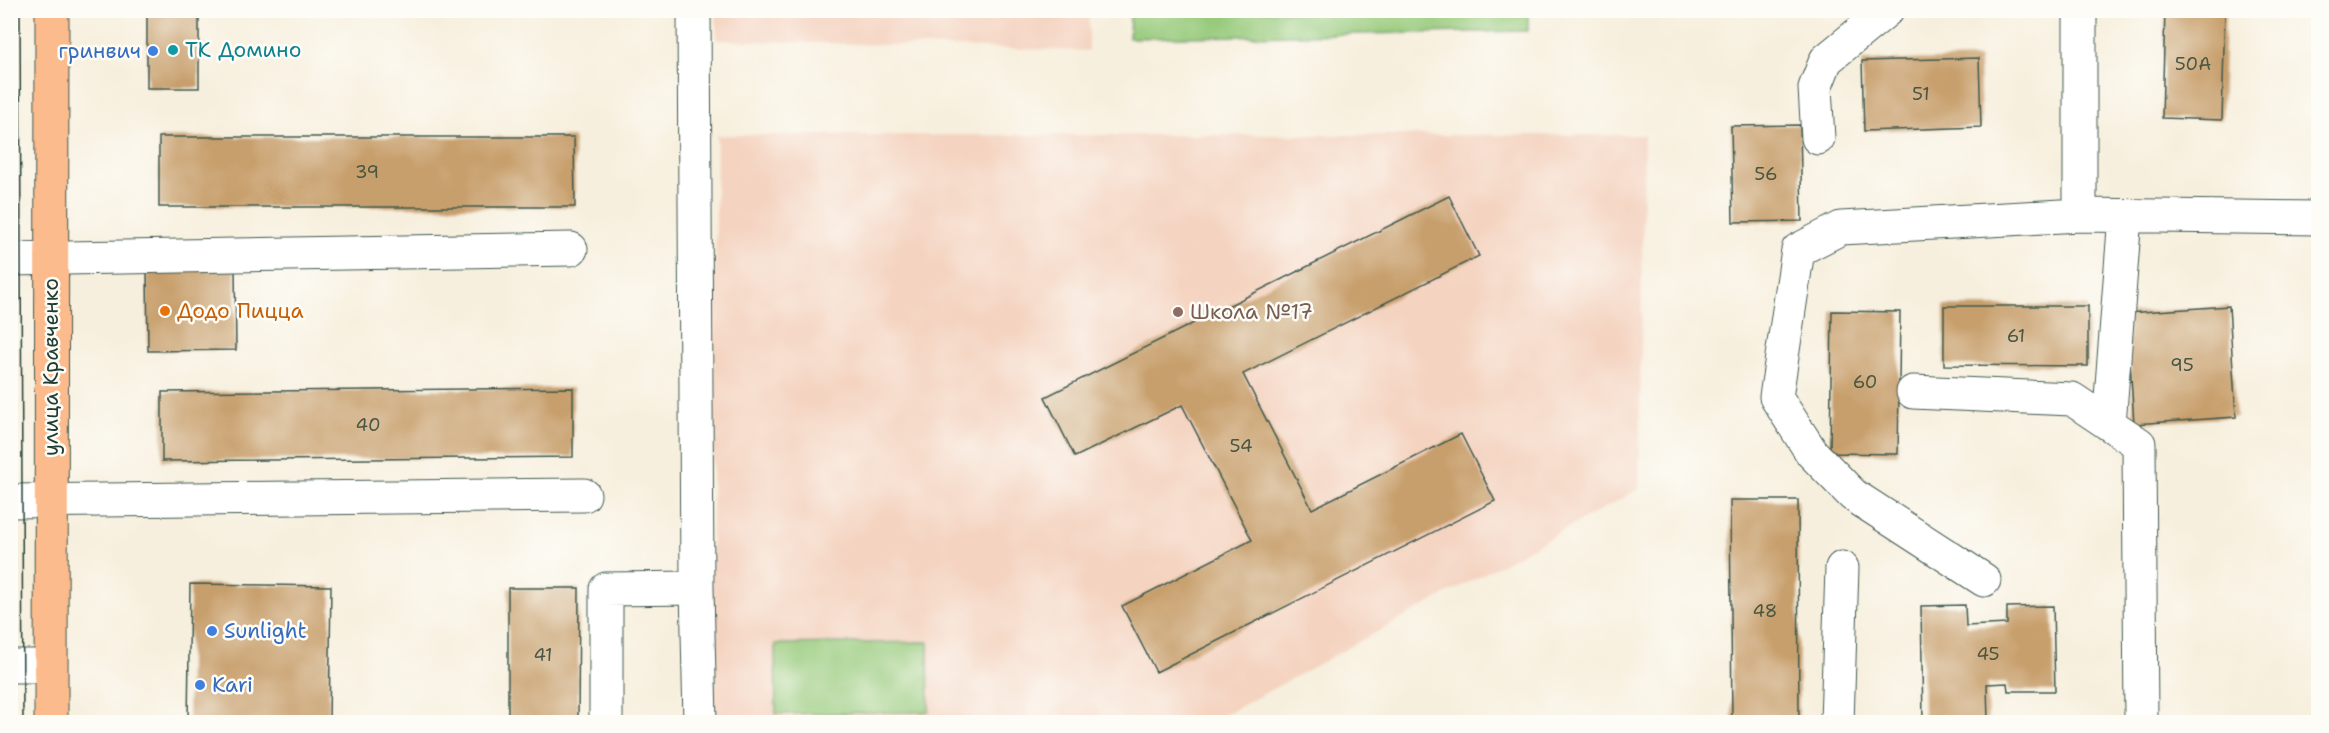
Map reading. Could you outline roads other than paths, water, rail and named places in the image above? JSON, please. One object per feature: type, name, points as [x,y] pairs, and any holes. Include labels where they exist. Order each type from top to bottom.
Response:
[{"type":"main road","name":"улица Кравченко","points":[[51,723],[52,10]]},
{"type":"street","points":[[694,10],[699,723]]},
{"type":"street","points":[[1818,138],[1815,88],[1826,60],[1887,10]]},
{"type":"street","points":[[2080,10],[2080,215]]},
{"type":"street","points":[[1984,580],[1853,495],[1812,453],[1776,397],[1798,250],[1841,228],[2080,215],[2319,218]]},
{"type":"street","points":[[2109,424],[2125,216]]},
{"type":"street","points":[[10,259],[571,249]]},
{"type":"street","points":[[1913,392],[2072,399],[2139,444],[2141,723]]},
{"type":"street","points":[[10,501],[584,495]]},
{"type":"street","points":[[1837,723],[1842,568]]},
{"type":"street","points":[[606,723],[606,589],[697,588]]},
{"type":"street","points":[[10,666],[50,666]]},
{"type":"tram line","points":[[20,10],[23,722]]},
{"type":"place","name":"ТК Домино","points":[[173,50]]},
{"type":"place","name":"гринвич","points":[[153,51]]},
{"type":"place","name":"Додо Пицца","points":[[165,311]]},
{"type":"place","name":"Школа №17","points":[[1178,312]]},
{"type":"place","name":"Sunlight","points":[[212,631]]},
{"type":"place","name":"Kari","points":[[200,685]]}]
